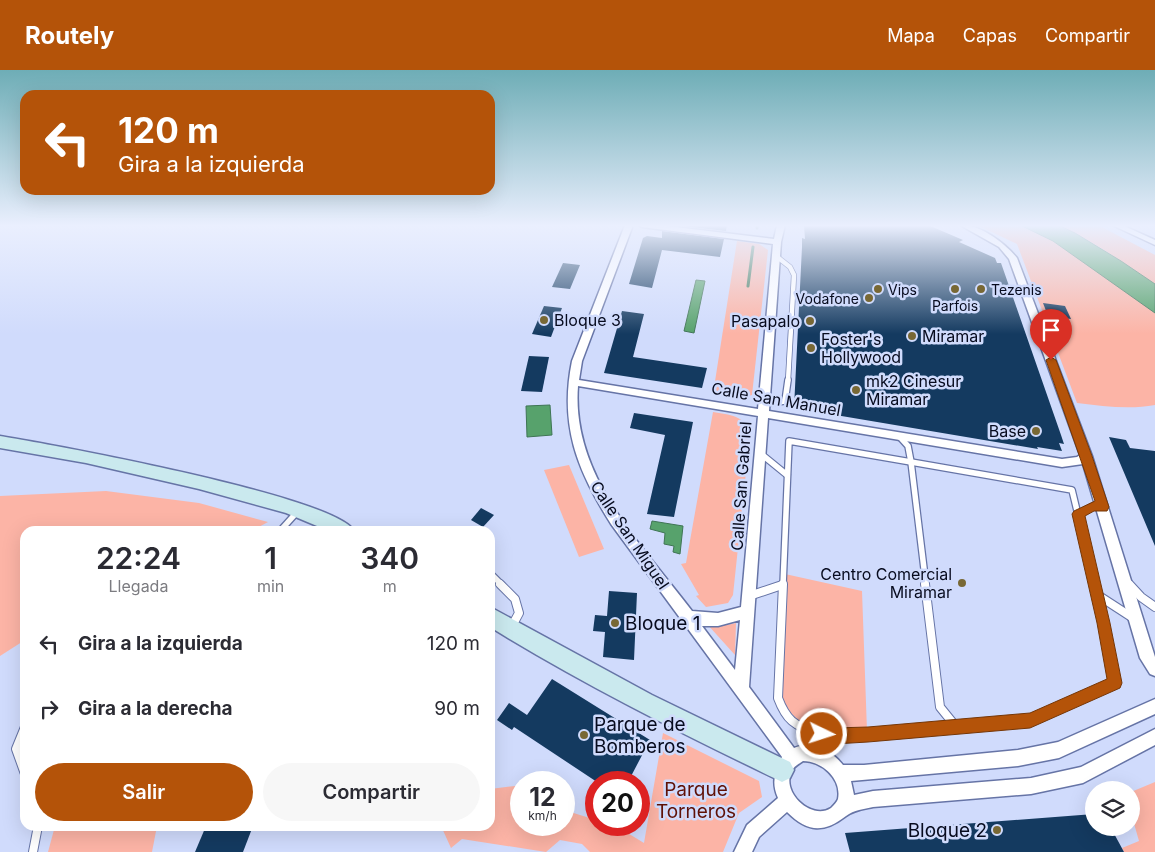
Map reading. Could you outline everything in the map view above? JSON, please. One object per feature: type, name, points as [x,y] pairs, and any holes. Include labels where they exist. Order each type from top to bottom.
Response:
[{"type":"street","name":"Calle San Miguel","points":[[615,261],[578,362],[573,382],[572,410],[578,444],[594,487],[741,691],[787,764]]},
{"type":"street","name":"Calle San Gabriel","points":[[741,691],[776,261]]},
{"type":"street","points":[[1014,261],[1086,456],[1103,507],[1147,658],[1155,669]]},
{"type":"street","name":"Calle San Manuel","points":[[573,382],[763,408],[899,436],[1062,463],[1075,468],[1094,480]]},
{"type":"street","points":[[0,442],[135,466],[299,509],[336,526]]},
{"type":"street","name":"Calle San Manuel","points":[[1062,463],[1080,461],[1086,456]]},
{"type":"street","points":[[688,617],[707,621],[730,619],[748,603]]},
{"type":"street","points":[[495,619],[644,703],[787,764]]},
{"type":"street","points":[[839,773],[864,773],[1018,758],[1059,750],[1155,706]]},
{"type":"street","points":[[842,809],[846,792],[839,773],[831,763],[822,756],[800,753],[787,764],[781,781],[788,800],[795,810],[805,817],[816,821],[827,820],[835,816],[842,809],[858,802],[873,799],[1031,786],[1083,775],[1155,737]]},
{"type":"street","points":[[743,852],[753,831],[788,800]]},
{"type":"lane","points":[[763,408],[785,401],[787,394],[794,275],[790,267],[783,261]]},
{"type":"lane","points":[[899,436],[908,446],[911,463],[940,707],[957,728]]},
{"type":"lane","points":[[789,441],[911,463],[1072,490],[1115,683],[1030,720],[957,728],[834,736],[811,731],[795,724],[783,711],[778,698],[789,441]]},
{"type":"lane","points":[[760,453],[787,475]]},
{"type":"lane","points":[[1078,514],[1093,506],[1103,507]]},
{"type":"lane","points":[[284,526],[299,509]]},
{"type":"lane","points":[[495,578],[515,599],[519,613],[510,628]]},
{"type":"lane","points":[[1124,578],[1141,597],[1155,607]]},
{"type":"lane","points":[[748,603],[782,585]]},
{"type":"lane","points":[[1096,594],[1135,619]]},
{"type":"lane","points":[[20,739],[16,749],[20,760]]},
{"type":"lane","points":[[33,852],[37,831]]},
{"type":"green space","points":[[734,261],[767,261],[752,395],[742,398],[713,394]]},
{"type":"green space","points":[[1024,261],[1082,261],[1155,313],[1155,405],[1126,407],[1077,403]]},
{"type":"green space","points":[[1122,261],[1155,261],[1155,284]]},
{"type":"green space","points":[[713,412],[741,419],[750,434],[733,595],[728,603],[706,607],[696,596],[699,595],[681,564],[686,563]]},
{"type":"green space","points":[[569,465],[604,549],[579,557],[544,470]]},
{"type":"green space","points":[[106,491],[199,503],[268,522],[260,526],[20,526],[20,643],[0,656],[0,496]]},
{"type":"green space","points":[[785,574],[862,591],[867,731],[828,731],[816,729],[796,718],[781,697]]},
{"type":"green space","points":[[736,623],[735,655],[707,624],[727,625]]},
{"type":"green space","name":"Parque Torneros","points":[[663,733],[759,781],[762,797],[739,813],[723,852],[590,852],[582,844],[560,840],[546,852],[462,839],[451,848],[443,831],[495,831],[495,788],[510,787],[510,836],[575,836],[575,813],[585,817],[585,836],[632,836],[644,843],[645,836],[650,836],[650,808]]},
{"type":"green space","points":[[1155,782],[1155,852],[1124,852],[1122,848],[1139,841],[1138,836],[1140,836],[1140,788]]},
{"type":"green space","points":[[54,831],[156,831],[152,852],[48,852]]},
{"type":"shaded area","points":[[1082,261],[1122,261],[1155,284],[1155,313]]},
{"type":"shaded area","points":[[696,280],[705,281],[694,333],[684,331]]},
{"type":"shaded area","points":[[550,405],[552,435],[527,437],[526,406]]},
{"type":"shaded area","points":[[652,521],[683,526],[680,554],[673,552],[674,546],[664,544],[665,533],[650,529]]},
{"type":"building","points":[[636,261],[659,261],[652,288],[629,284]]},
{"type":"building","name":"Miramar","points":[[801,261],[996,261],[1001,263],[1064,444],[1059,443],[1062,451],[1037,447],[1038,449],[794,408]]},
{"type":"building","points":[[563,263],[580,265],[570,289],[552,287]]},
{"type":"building","points":[[1043,303],[1065,306],[1071,319],[1048,316]]},
{"type":"building","name":"Bloque 3","points":[[544,306],[562,308],[551,337],[532,334]]},
{"type":"building","points":[[622,311],[644,314],[633,357],[707,368],[702,388],[604,373]]},
{"type":"building","points":[[529,356],[549,357],[542,392],[521,391]]},
{"type":"building","points":[[634,413],[693,422],[674,517],[647,514],[665,435],[630,428]]},
{"type":"building","points":[[1109,437],[1126,440],[1130,448],[1155,451],[1155,546]]},
{"type":"building","points":[[481,508],[494,515],[484,526],[471,520]]},
{"type":"building","name":"Bloque 1","points":[[609,591],[637,593],[634,660],[603,657],[605,632],[593,631],[595,615],[607,616]]},
{"type":"building","name":"Parque de Bomberos","points":[[552,679],[650,740],[634,771],[585,771],[585,774],[514,727],[512,730],[497,720],[509,703],[527,715]]},
{"type":"building","name":"Bloque 2","points":[[1085,815],[1085,836],[1115,836],[1124,852],[850,852],[845,833]]},
{"type":"building","points":[[204,831],[251,831],[243,852],[195,852]]},
{"type":"waterway","points":[[748,286],[751,261]]},
{"type":"place","name":"Vips","points":[[878,289]]},
{"type":"place","name":"Parfois","points":[[955,289]]},
{"type":"place","name":"Tezenis","points":[[981,289]]},
{"type":"place","name":"Vodafone","points":[[869,298]]},
{"type":"place","name":"Bloque 3","points":[[544,320]]},
{"type":"place","name":"Pasapalo","points":[[810,321]]},
{"type":"place","name":"Miramar","points":[[912,336]]},
{"type":"place","name":"Foster's Hollywood","points":[[811,348]]},
{"type":"place","name":"mk2 Cinesur Miramar","points":[[856,390]]},
{"type":"place","name":"Base","points":[[1036,431]]},
{"type":"place","name":"Centro Comercial Miramar","points":[[962,583]]},
{"type":"place","name":"Bloque 1","points":[[615,623]]},
{"type":"place","name":"Parque de Bomberos","points":[[584,735]]},
{"type":"place","name":"Bloque 2","points":[[997,830]]},
{"type":"route","points":[[822,734],[834,736],[868,735],[1030,720],[1115,683],[1104,623],[1078,514],[1093,506],[1103,507],[1051,360]]}]
